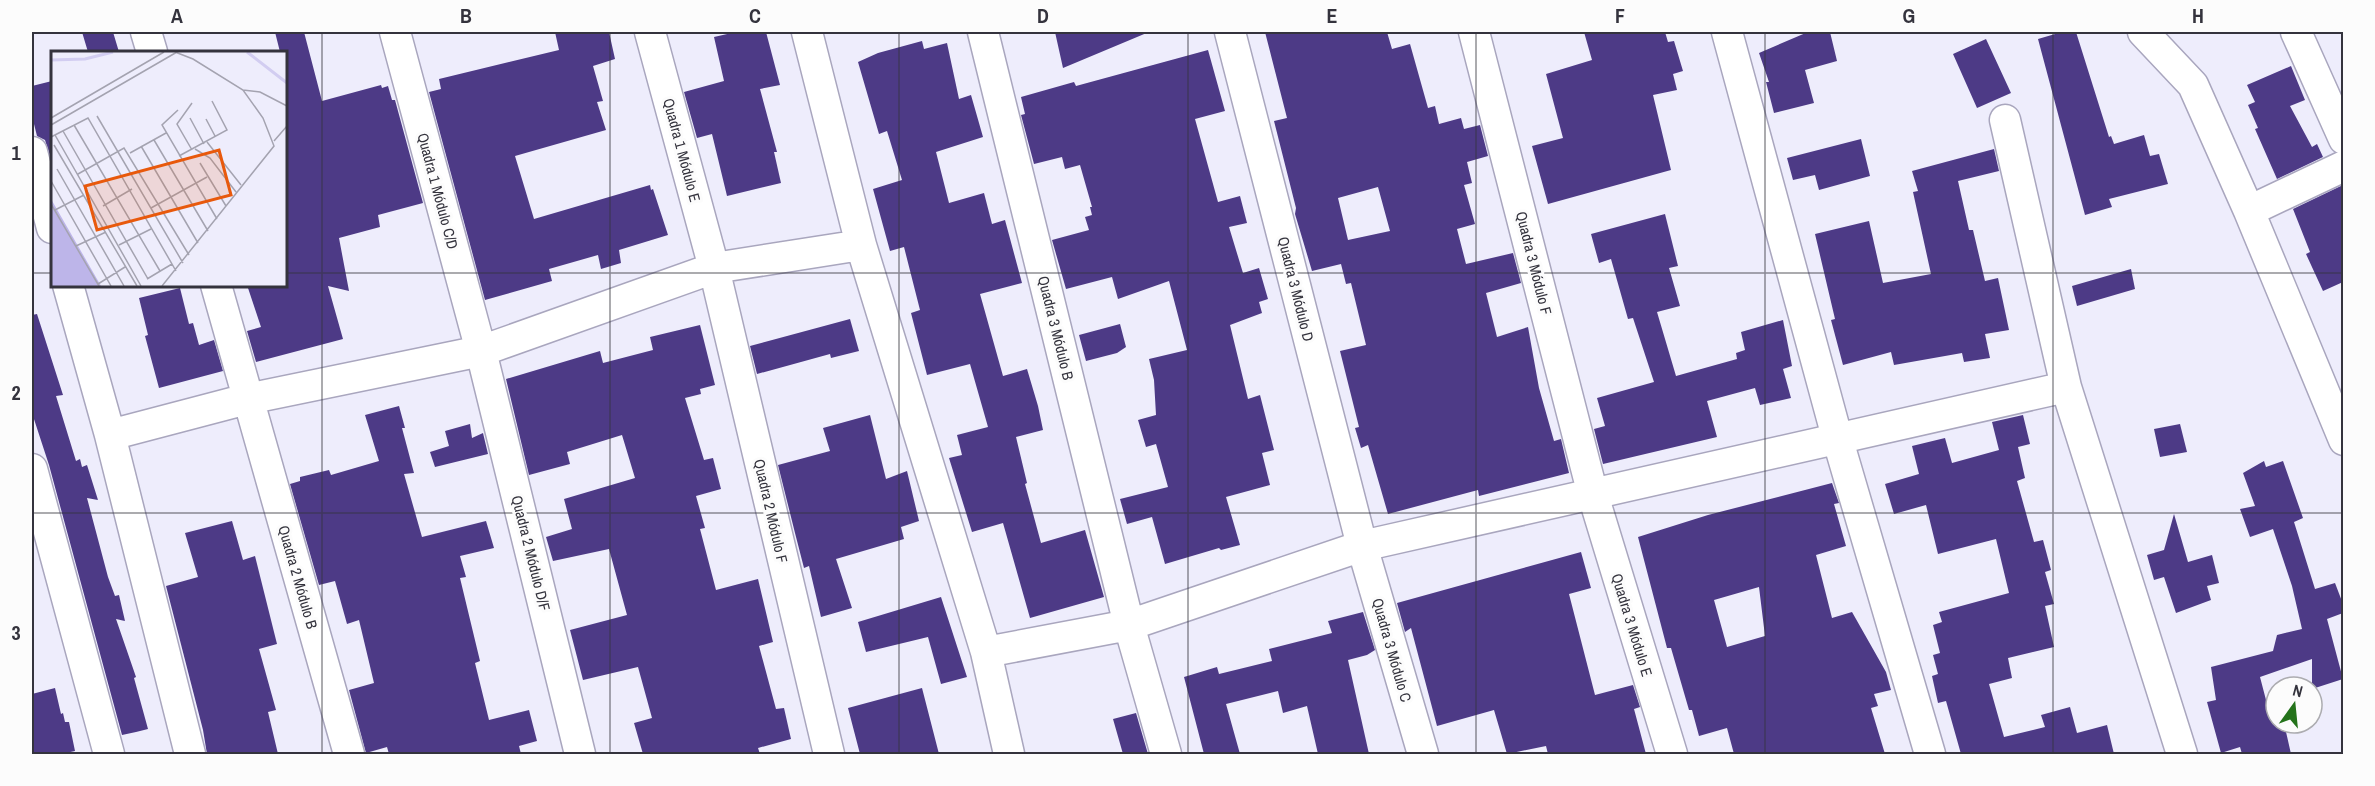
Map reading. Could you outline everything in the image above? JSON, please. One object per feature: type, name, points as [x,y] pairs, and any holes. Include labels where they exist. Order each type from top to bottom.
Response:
[{"type":"street","points":[[146,32],[152,51]]},
{"type":"street","name":"Quadra 1 Módulo C/D","points":[[395,32],[481,351]]},
{"type":"street","name":"Quadra 1 Módulo E","points":[[650,32],[714,268]]},
{"type":"street","points":[[807,32],[861,245],[986,652],[1009,754]]},
{"type":"street","name":"Quadra 3 Módulo B","points":[[983,32],[1129,625],[1166,754]]},
{"type":"street","name":"Quadra 3 Módulo D","points":[[1230,32],[1362,546]]},
{"type":"street","name":"Quadra 3 Módulo F","points":[[1474,32],[1593,495]]},
{"type":"street","points":[[1727,32],[1837,437],[1930,754]]},
{"type":"street","points":[[2143,32],[2193,85],[2249,211],[2343,440]]},
{"type":"street","points":[[2296,32],[2343,139]]},
{"type":"street","points":[[2005,120],[2066,387],[2182,754]]},
{"type":"street","points":[[32,152],[51,224]]},
{"type":"street","points":[[2249,211],[2343,166]]},
{"type":"street","points":[[110,435],[247,399],[481,351],[714,268],[861,245]]},
{"type":"street","name":"Quadra 2 Módulo F","points":[[714,268],[829,754]]},
{"type":"street","points":[[68,286],[110,435],[190,754]]},
{"type":"street","name":"Quadra 2 Módulo B","points":[[216,286],[349,754]]},
{"type":"street","name":"Quadra 2 Módulo D/F","points":[[481,351],[580,754]]},
{"type":"street","points":[[986,652],[1129,625],[1362,546],[2066,387]]},
{"type":"street","points":[[32,469],[109,754]]},
{"type":"street","name":"Quadra 3 Módulo E","points":[[1593,495],[1672,754]]},
{"type":"street","name":"Quadra 3 Módulo C","points":[[1362,546],[1423,754]]},
{"type":"building","points":[[82,32],[113,32],[119,51],[88,51]]},
{"type":"building","points":[[275,32],[304,32],[322,101],[381,85],[382,88],[388,86],[392,100],[395,100],[423,203],[378,215],[380,227],[339,238],[349,291],[328,286],[343,339],[256,362],[247,331],[261,327],[247,286],[286,286],[286,51],[280,51]]},
{"type":"building","points":[[555,32],[609,32],[615,59],[593,66],[603,101],[597,102],[606,130],[515,156],[534,219],[650,185],[668,235],[619,250],[621,263],[601,269],[598,255],[549,269],[552,281],[485,300],[429,92],[441,89],[439,79],[559,50]]},
{"type":"building","points":[[736,32],[766,32],[780,85],[760,89],[777,152],[774,152],[781,183],[727,196],[712,134],[697,138],[684,92],[724,81],[714,37]]},
{"type":"building","points":[[1055,32],[1149,32],[1063,68]]},
{"type":"building","points":[[1265,32],[1387,32],[1392,49],[1410,44],[1428,108],[1435,106],[1439,124],[1461,118],[1464,129],[1480,125],[1488,156],[1467,162],[1472,183],[1464,185],[1475,224],[1457,229],[1466,264],[1513,253],[1521,283],[1486,293],[1497,337],[1528,327],[1539,388],[1554,441],[1561,439],[1569,473],[1479,496],[1478,490],[1388,514],[1368,445],[1361,448],[1355,428],[1359,427],[1340,351],[1366,345],[1351,283],[1346,284],[1341,264],[1312,271],[1295,214],[1296,208],[1274,121],[1287,118]],"holes":[[[1378,187],[1390,231],[1348,240],[1338,198]]]},
{"type":"building","points":[[1584,32],[1665,32],[1668,42],[1674,41],[1683,71],[1673,74],[1677,90],[1653,95],[1671,170],[1548,204],[1532,146],[1563,138],[1546,74],[1592,60]]},
{"type":"building","points":[[1808,32],[1830,32],[1837,61],[1805,70],[1814,103],[1774,113],[1766,82],[1769,82],[1759,53]]},
{"type":"building","points":[[2062,32],[2076,32],[2109,137],[2111,136],[2114,144],[2144,135],[2150,156],[2159,154],[2168,184],[2109,199],[2112,207],[2085,215],[2038,39]]},
{"type":"building","points":[[1986,39],[2011,93],[1977,108],[1953,54]]},
{"type":"building","points":[[922,41],[924,49],[947,43],[959,99],[971,95],[983,137],[936,152],[949,203],[984,193],[992,224],[1005,220],[1022,283],[980,294],[1003,376],[1027,369],[1038,406],[1043,430],[1016,437],[1027,483],[1025,484],[1041,543],[1085,530],[1104,597],[1030,618],[1003,523],[972,532],[949,458],[962,455],[957,435],[988,427],[970,364],[927,375],[911,313],[920,310],[904,247],[890,251],[873,189],[902,180],[887,131],[879,134],[858,62],[878,53]]},
{"type":"building","points":[[1208,50],[1225,111],[1195,119],[1218,202],[1240,196],[1247,223],[1229,227],[1243,273],[1259,268],[1268,299],[1259,302],[1262,313],[1230,325],[1248,399],[1260,395],[1274,450],[1262,453],[1270,485],[1226,497],[1240,545],[1221,550],[1219,548],[1165,564],[1152,517],[1127,524],[1120,499],[1168,487],[1156,444],[1146,447],[1138,420],[1156,415],[1154,380],[1149,359],[1187,350],[1169,281],[1118,299],[1112,277],[1066,289],[1052,240],[1089,230],[1085,217],[1092,215],[1090,207],[1092,207],[1080,165],[1065,169],[1062,157],[1034,164],[1021,115],[1025,114],[1021,97],[1074,82],[1076,86]]},
{"type":"building","points":[[2291,66],[2305,100],[2290,106],[2312,147],[2317,144],[2323,157],[2277,179],[2255,129],[2258,128],[2248,105],[2255,102],[2247,85]]},
{"type":"building","points":[[51,81],[51,159],[45,140],[37,136],[32,116],[32,86]]},
{"type":"building","points":[[1861,139],[1870,176],[1819,190],[1815,175],[1793,180],[1787,158]]},
{"type":"building","points":[[1994,149],[1999,171],[1958,181],[1969,230],[1973,230],[1985,281],[1998,278],[2009,330],[1985,334],[1990,358],[1964,362],[1962,353],[1894,365],[1891,352],[1843,365],[1831,320],[1835,319],[1815,234],[1869,221],[1883,283],[1931,274],[1913,192],[1918,191],[1912,171]]},
{"type":"building","points":[[2343,185],[2343,282],[2323,291],[2306,254],[2310,252],[2293,209]]},
{"type":"building","points":[[1665,214],[1678,266],[1669,268],[1680,306],[1657,312],[1676,376],[1737,359],[1736,353],[1745,350],[1741,332],[1783,320],[1792,366],[1783,369],[1791,398],[1760,405],[1755,388],[1707,401],[1717,437],[1603,464],[1594,429],[1605,426],[1597,398],[1654,382],[1633,318],[1628,319],[1611,259],[1599,263],[1591,234]]},
{"type":"building","points":[[2131,269],[2135,289],[2077,306],[2072,286]]},
{"type":"building","points":[[180,288],[189,324],[193,323],[199,345],[214,340],[223,371],[159,388],[145,336],[148,335],[139,298]]},
{"type":"building","points":[[37,314],[63,395],[56,396],[76,461],[80,459],[82,467],[87,465],[98,500],[87,498],[108,577],[115,596],[119,595],[125,621],[116,619],[136,677],[134,678],[148,729],[122,735],[49,465],[32,413],[32,315]]},
{"type":"building","points":[[850,319],[859,351],[831,358],[830,354],[757,374],[750,346]]},
{"type":"building","points":[[1120,324],[1126,347],[1117,353],[1086,361],[1079,335]]},
{"type":"building","points":[[700,325],[715,385],[700,389],[701,394],[685,398],[704,460],[713,458],[721,489],[696,496],[705,528],[700,529],[716,590],[758,579],[773,642],[759,646],[776,709],[784,708],[791,739],[758,748],[760,754],[643,754],[634,723],[652,718],[638,667],[583,680],[570,630],[627,615],[609,549],[553,561],[546,537],[572,529],[564,499],[635,478],[622,435],[567,452],[570,464],[529,475],[506,379],[600,351],[603,363],[653,350],[650,337]]},
{"type":"building","points":[[399,406],[405,428],[402,428],[414,473],[404,474],[422,537],[486,521],[494,548],[460,556],[466,577],[460,578],[480,661],[475,663],[489,720],[529,710],[537,741],[519,746],[521,754],[389,754],[387,747],[366,753],[349,690],[374,683],[359,620],[347,624],[335,581],[319,585],[290,484],[300,481],[300,477],[329,470],[331,475],[379,461],[365,415]]},
{"type":"building","points":[[870,415],[886,479],[907,471],[919,521],[901,527],[904,539],[836,559],[852,608],[821,617],[809,566],[804,568],[778,465],[830,451],[823,428]]},
{"type":"building","points":[[2023,415],[2030,444],[2018,447],[2025,478],[2017,481],[2034,542],[2043,540],[2051,570],[2045,572],[2054,604],[2045,606],[2054,647],[2008,658],[2012,678],[1989,684],[2004,737],[2045,727],[2041,715],[2070,707],[2077,733],[2107,725],[2114,754],[1961,754],[1946,701],[1938,703],[1932,676],[1938,674],[1933,655],[1940,653],[1933,625],[1942,622],[1939,612],[2009,593],[1996,539],[1938,554],[1926,505],[1894,514],[1885,484],[1919,474],[1912,446],[1945,438],[1952,463],[1999,450],[1992,422]]},
{"type":"building","points":[[470,424],[472,438],[483,433],[488,454],[435,467],[430,452],[449,446],[445,431]]},
{"type":"building","points":[[2180,424],[2187,452],[2160,457],[2154,429]]},
{"type":"building","points":[[2264,461],[2266,467],[2283,461],[2303,518],[2294,522],[2315,589],[2335,583],[2343,604],[2343,613],[2327,619],[2343,679],[2324,685],[2324,675],[2312,675],[2312,659],[2260,677],[2264,692],[2264,735],[2287,735],[2291,754],[2242,754],[2240,747],[2221,753],[2207,702],[2216,700],[2211,667],[2273,651],[2277,635],[2302,629],[2292,586],[2273,529],[2250,537],[2240,509],[2255,506],[2243,473]]},
{"type":"building","points":[[1832,483],[1839,503],[1834,504],[1846,546],[1816,555],[1832,618],[1852,612],[1886,672],[1891,690],[1874,694],[1878,706],[1871,708],[1885,754],[1734,754],[1727,728],[1699,736],[1671,648],[1667,648],[1638,537],[1708,515]],"holes":[[[1759,587],[1765,636],[1727,647],[1714,600]]]},
{"type":"building","points":[[2174,514],[2188,562],[2212,555],[2219,583],[2207,586],[2211,600],[2176,613],[2164,577],[2154,580],[2147,555],[2164,550]]},
{"type":"building","points":[[232,521],[243,560],[255,556],[277,644],[259,649],[276,710],[268,712],[278,754],[207,754],[203,730],[166,586],[198,577],[185,533]]},
{"type":"building","points":[[1581,552],[1591,588],[1569,594],[1595,695],[1633,685],[1640,707],[1634,709],[1646,754],[1548,754],[1546,746],[1507,754],[1494,710],[1437,726],[1411,628],[1405,632],[1397,603]]},
{"type":"building","points":[[941,597],[967,677],[941,684],[928,637],[866,652],[858,622]]},
{"type":"building","points":[[1363,612],[1375,650],[1367,655],[1348,660],[1369,754],[1318,754],[1307,706],[1283,713],[1278,691],[1226,704],[1240,754],[1204,754],[1184,677],[1217,667],[1219,674],[1272,661],[1269,649],[1332,633],[1328,621]]},
{"type":"building","points":[[55,688],[61,714],[63,713],[65,722],[69,722],[75,751],[61,754],[32,754],[32,694]]},
{"type":"building","points":[[922,688],[939,754],[860,754],[848,708]]},
{"type":"building","points":[[1136,713],[1148,754],[1123,754],[1113,719]]}]
